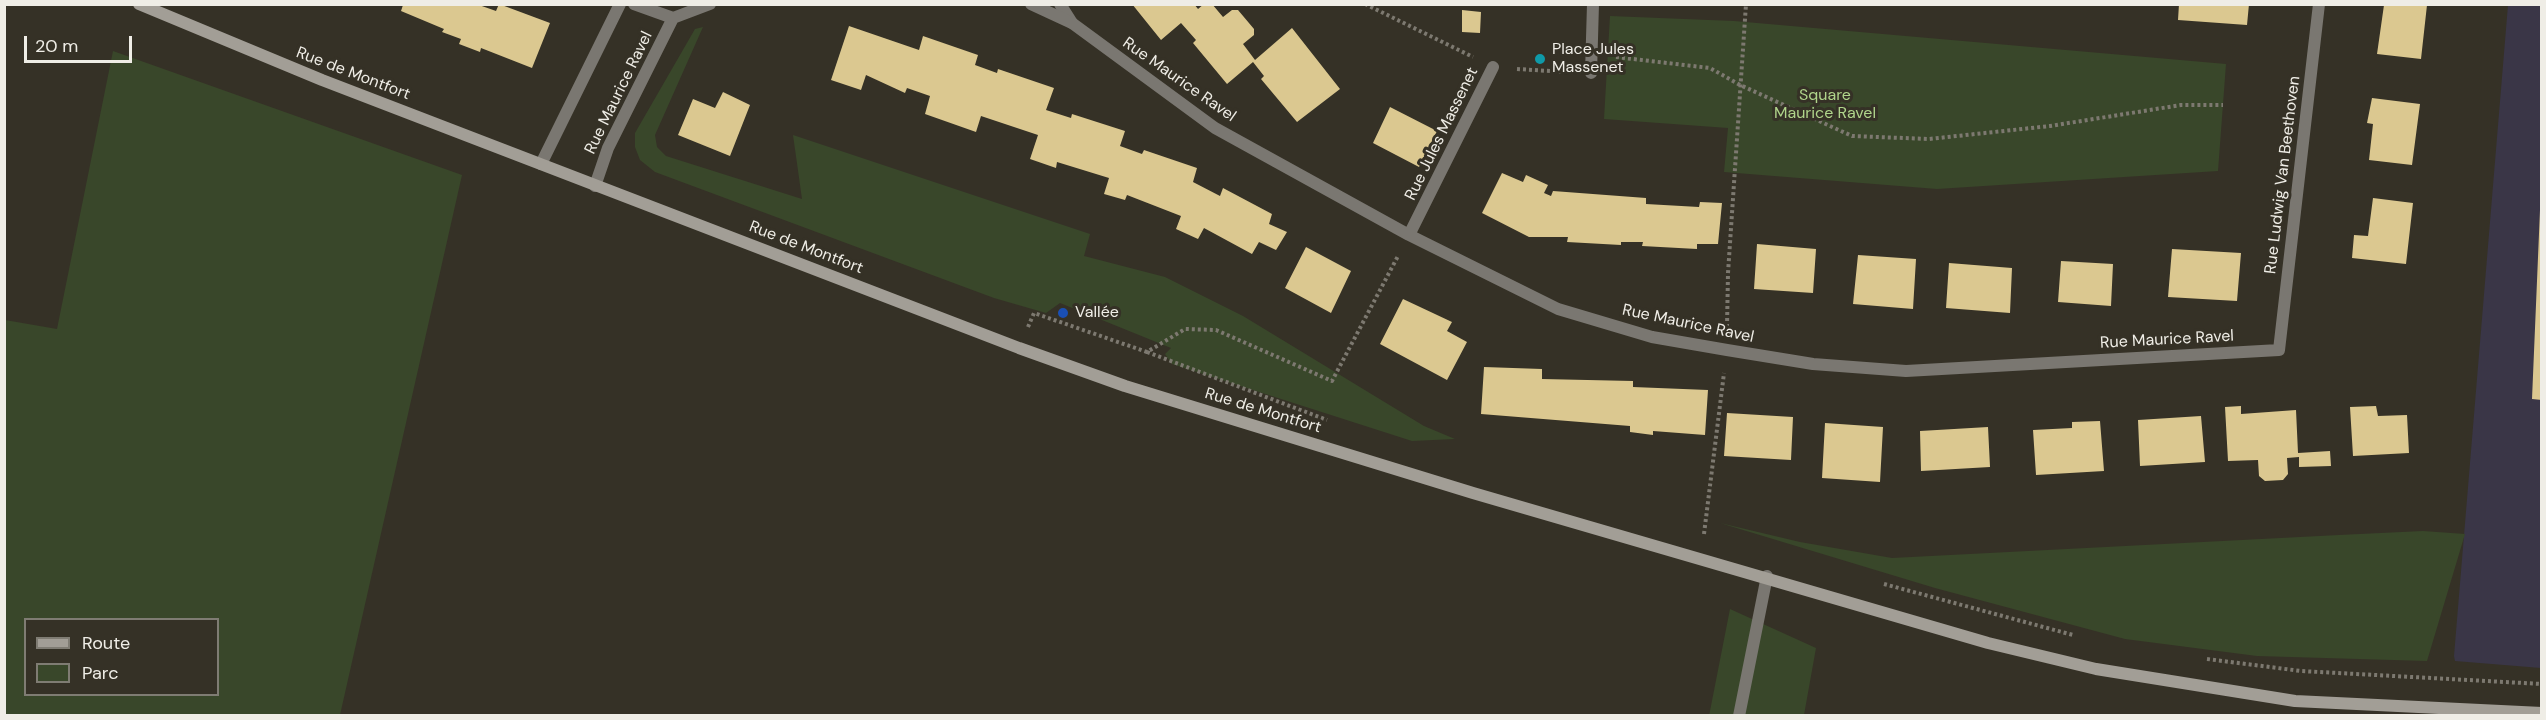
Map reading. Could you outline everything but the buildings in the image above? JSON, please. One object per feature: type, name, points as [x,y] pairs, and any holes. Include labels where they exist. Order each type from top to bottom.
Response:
[{"type":"main road","name":"Rue de Montfort","points":[[138,4],[300,71],[1020,348],[1125,386],[1473,493],[1767,576],[1988,643],[2096,669],[2295,701],[2541,713]]},
{"type":"street","points":[[541,164],[620,4]]},
{"type":"street","points":[[634,4],[674,18],[710,4]]},
{"type":"street","name":"Rue Maurice Ravel","points":[[1031,4],[1072,23],[1215,128],[1410,235],[1558,309],[1652,337],[1813,364],[1906,370],[2279,350]]},
{"type":"street","points":[[1060,4],[1072,23]]},
{"type":"street","points":[[1591,73],[1593,4]]},
{"type":"street","name":"Rue Ludwig Van Beethoven","points":[[2279,350],[2319,4]]},
{"type":"street","name":"Rue Maurice Ravel","points":[[595,186],[608,148],[674,18]]},
{"type":"street","name":"Rue Jules Massenet","points":[[1410,235],[1493,67]]},
{"type":"street","points":[[1739,716],[1767,576]]},
{"type":"path","points":[[1365,4],[1493,67]]},
{"type":"path","points":[[1704,534],[1727,350],[1728,273],[1746,4]]},
{"type":"path","points":[[1592,56],[1635,58],[1710,68],[1740,85],[1852,136],[1929,139],[2050,126],[2181,105],[2223,105]]},
{"type":"path","name":"Rue Jules Massenet","points":[[1493,67],[1591,73]]},
{"type":"path","points":[[1147,352],[1185,328],[1216,330],[1332,381],[1410,235]]},
{"type":"path","points":[[1020,348],[1034,313],[1147,352],[1338,424]]},
{"type":"path","points":[[1692,531],[1715,537]]},
{"type":"path","points":[[1883,584],[2076,636]]},
{"type":"path","points":[[2200,658],[2301,671],[2541,684]]},
{"type":"shaded area","points":[[2508,5],[2541,5],[2541,668],[2455,661],[2454,656]]},
{"type":"green space","name":"Square Maurice Ravel","points":[[1610,16],[1734,21],[2226,64],[2218,171],[1937,189],[1724,172],[1728,128],[1604,119]]},
{"type":"green space","points":[[703,27],[655,135],[657,147],[666,156],[802,199],[793,135],[1090,234],[1084,256],[1165,277],[1243,316],[1424,426],[1455,439],[1412,441],[1172,364],[1165,354],[1171,348],[1060,303],[1046,313],[994,298],[655,172],[640,160],[635,147],[635,133],[695,29]]},
{"type":"green space","points":[[113,51],[462,175],[340,715],[5,715],[5,320],[57,329]]},
{"type":"green space","points":[[1720,523],[1800,542],[1892,558],[2423,531],[2465,534],[2427,661],[2257,656],[2125,639],[1935,588]]},
{"type":"green space","points":[[1730,609],[1816,648],[1804,715],[1709,716]]},
{"type":"place","name":"Place Jules Massenet","points":[[1540,59]]},
{"type":"place","name":"Vallée","points":[[1063,313]]}]
